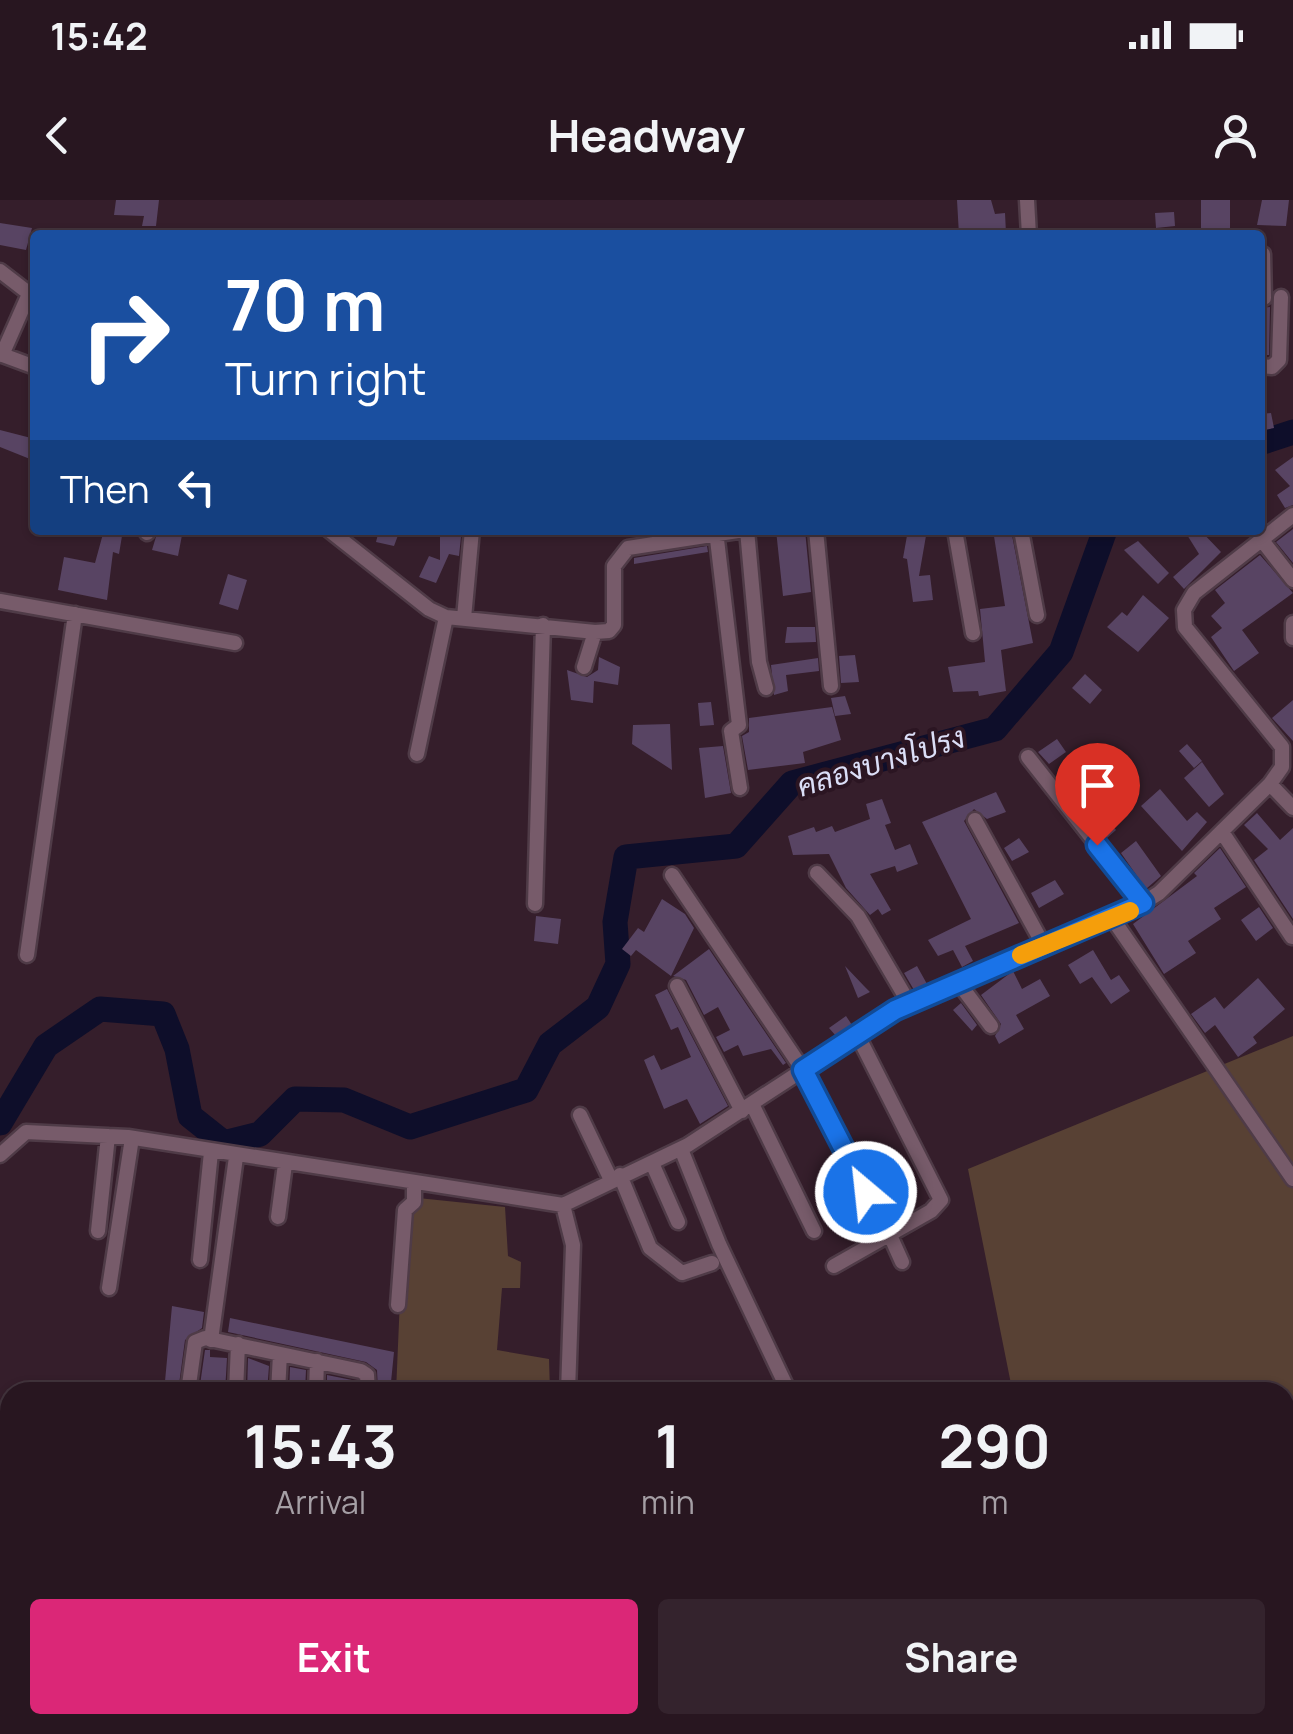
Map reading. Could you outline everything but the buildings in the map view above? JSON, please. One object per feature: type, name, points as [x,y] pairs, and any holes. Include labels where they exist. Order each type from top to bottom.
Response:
[{"type":"street","points":[[1027,200],[1029,230]]},
{"type":"street","points":[[0,271],[30,294]]},
{"type":"street","points":[[1265,367],[1272,368],[1279,360],[1287,296]]},
{"type":"street","points":[[30,300],[1,354],[30,365]]},
{"type":"street","points":[[0,1155],[26,1132],[132,1138],[563,1205],[652,1163],[748,1108],[902,1006],[1143,903],[1159,893],[1270,784],[1282,767],[1282,747],[1185,627],[1184,610],[1194,593],[1293,515]]},
{"type":"street","points":[[334,535],[428,610],[446,617],[595,632],[609,631],[614,626],[614,566],[619,556],[652,537],[684,535]]},
{"type":"street","points":[[353,550],[356,535]]},
{"type":"street","points":[[464,618],[472,535]]},
{"type":"street","points":[[716,535],[739,726],[731,731],[740,788]]},
{"type":"street","points":[[746,535],[758,662],[766,688]]},
{"type":"street","points":[[816,535],[831,686]]},
{"type":"street","points":[[956,535],[972,633]]},
{"type":"street","points":[[1022,535],[1036,615]]},
{"type":"street","points":[[1261,538],[1293,580]]},
{"type":"street","points":[[0,601],[235,643]]},
{"type":"street","points":[[27,955],[75,614]]},
{"type":"street","points":[[417,754],[446,617]]},
{"type":"street","points":[[1293,623],[1293,638]]},
{"type":"street","points":[[535,904],[543,625]]},
{"type":"street","points":[[584,667],[595,632]]},
{"type":"street","points":[[1028,756],[1143,903]]},
{"type":"street","points":[[1270,784],[1293,808]]},
{"type":"street","points":[[974,820],[1044,946]]},
{"type":"street","points":[[1222,832],[1292,937]]},
{"type":"street","points":[[817,873],[858,916],[902,1006]]},
{"type":"street","points":[[672,875],[803,1070],[866,1192]]},
{"type":"street","points":[[1112,918],[1293,1180]]},
{"type":"street","points":[[958,982],[991,1026]]},
{"type":"street","points":[[677,986],[814,1232]]},
{"type":"street","points":[[834,1266],[938,1206],[940,1193],[857,1034]]},
{"type":"street","points":[[580,1115],[654,1254],[682,1273],[712,1263]]},
{"type":"street","points":[[98,1231],[108,1136]]},
{"type":"street","points":[[109,1288],[132,1138]]},
{"type":"street","points":[[680,1149],[718,1244],[784,1382]]},
{"type":"street","points":[[200,1260],[211,1152]]},
{"type":"street","points":[[211,1340],[236,1157]]},
{"type":"street","points":[[652,1163],[678,1222]]},
{"type":"street","points":[[278,1217],[285,1164]]},
{"type":"street","points":[[398,1305],[405,1210],[414,1202],[414,1183]]},
{"type":"street","points":[[563,1205],[573,1244],[568,1382]]},
{"type":"street","points":[[889,1233],[902,1262]]},
{"type":"street","points":[[189,1382],[195,1342],[211,1340],[361,1371],[367,1382]]},
{"type":"street","points":[[236,1382],[238,1344]]},
{"type":"street","points":[[279,1382],[280,1354]]},
{"type":"street","points":[[316,1382],[317,1361]]},
{"type":"shaded area","points":[[1293,1036],[1293,1382],[1011,1382],[968,1169]]},
{"type":"shaded area","points":[[418,1198],[505,1207],[508,1256],[521,1262],[520,1288],[502,1288],[497,1350],[549,1359],[550,1382],[396,1382],[404,1205]]},
{"type":"waterway","name":"คลองบางโปรง","points":[[1265,441],[1293,432]]},
{"type":"waterway","name":"คลองบางโปรง","points":[[0,1123],[46,1046],[100,1009],[163,1014],[177,1049],[190,1116],[224,1143],[260,1134],[295,1099],[344,1100],[410,1127],[526,1090],[550,1044],[598,1007],[618,964],[615,922],[626,857],[736,846],[792,783],[995,729],[1061,652],[1103,535]]},
{"type":"slow traffic","points":[[1021,955],[1130,911]]},
{"type":"route","points":[[866,1192],[803,1070],[895,1010],[1143,903],[1097,845]]}]
